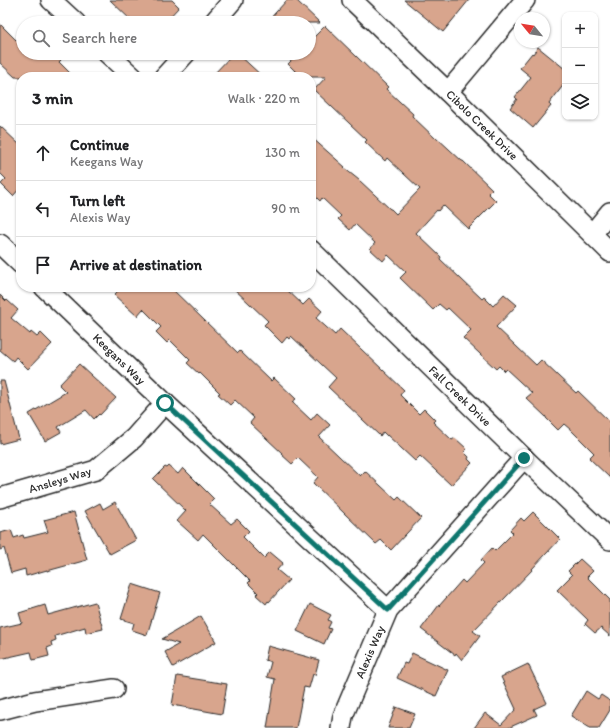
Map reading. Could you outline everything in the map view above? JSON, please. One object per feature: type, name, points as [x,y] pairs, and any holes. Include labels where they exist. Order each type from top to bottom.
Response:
[{"type":"street","points":[[51,0],[68,16]]},
{"type":"street","points":[[219,16],[233,0]]},
{"type":"street","name":"Cibolo Creek Drive","points":[[352,0],[448,92],[610,252]]},
{"type":"street","points":[[448,92],[525,0]]},
{"type":"street","points":[[115,60],[128,72]]},
{"type":"street","points":[[169,72],[180,60]]},
{"type":"street","points":[[592,234],[610,212]]},
{"type":"street","points":[[0,244],[16,259]]},
{"type":"street","name":"Fall Creek Drive","points":[[316,255],[610,540]]},
{"type":"street","name":"Keegans Way","points":[[49,292],[165,403],[388,610]]},
{"type":"street","name":"Ansleys Way","points":[[0,498],[96,470],[134,438],[165,403]]},
{"type":"street","name":"Alexis Way","points":[[341,728],[343,716],[388,610],[524,458]]},
{"type":"street","points":[[0,710],[35,701],[114,689]]},
{"type":"building","points":[[110,0],[172,0],[179,7],[171,16],[127,16]]},
{"type":"building","points":[[287,0],[296,0],[313,16],[272,16]]},
{"type":"building","points":[[404,0],[469,0],[443,32]]},
{"type":"building","points":[[0,24],[16,40],[16,60],[61,60],[59,62],[69,72],[16,72],[15,77],[0,63]]},
{"type":"building","points":[[325,26],[388,87],[386,89],[413,114],[412,116],[492,189],[488,193],[496,201],[468,229],[443,205],[416,233],[441,257],[440,259],[482,299],[484,297],[493,306],[504,294],[517,305],[496,327],[536,365],[541,360],[576,393],[578,391],[610,422],[610,478],[589,458],[594,453],[571,430],[564,424],[558,430],[526,398],[532,393],[506,369],[504,371],[499,366],[496,369],[463,338],[471,330],[448,308],[446,310],[439,304],[433,310],[400,278],[406,272],[388,255],[383,261],[370,249],[375,243],[355,224],[350,230],[338,219],[341,216],[322,198],[320,201],[316,197],[316,141],[396,214],[420,189],[387,158],[385,161],[365,142],[367,140],[316,92],[316,88],[326,77],[316,77],[316,72],[296,72],[288,64],[292,60],[316,60],[316,35]]},
{"type":"building","points":[[537,48],[539,48],[562,67],[562,87],[549,104],[551,106],[533,128],[510,108],[517,99],[515,97],[531,77],[520,68],[532,53],[533,54]]},
{"type":"building","points":[[227,60],[245,60],[258,72],[216,72]]},
{"type":"building","points":[[0,126],[16,141],[16,193],[13,196],[1,184],[6,179],[0,173]]},
{"type":"building","points":[[117,292],[175,292],[238,353],[240,351],[271,381],[274,378],[296,399],[292,402],[311,420],[317,413],[330,425],[319,437],[360,476],[365,471],[396,500],[399,497],[421,518],[391,550],[381,540],[376,544],[313,483],[318,477],[298,458],[292,464],[250,423],[254,418],[235,400],[230,405],[218,394],[220,393],[200,373],[199,374],[187,363],[190,360],[170,340],[167,343],[156,332],[161,327],[143,309],[137,316],[114,295]]},
{"type":"building","points":[[237,292],[289,292],[303,305],[309,299],[322,311],[316,318],[335,335],[340,329],[404,390],[400,395],[419,414],[424,409],[435,420],[433,422],[452,440],[455,438],[467,449],[464,452],[472,463],[451,485],[420,456],[415,461],[383,432],[380,436],[328,387],[336,378],[291,336],[289,339],[287,337],[282,343],[264,325],[268,321]]},
{"type":"building","points":[[0,295],[18,310],[11,318],[30,334],[31,332],[37,337],[41,333],[52,344],[28,369],[16,357],[13,361],[0,350]]},
{"type":"building","points":[[79,364],[116,398],[100,415],[99,414],[94,419],[86,410],[58,427],[61,432],[45,441],[29,414],[66,392],[59,385]]},
{"type":"building","points":[[0,381],[4,381],[19,439],[0,444]]},
{"type":"building","points":[[169,466],[178,474],[183,468],[214,499],[209,504],[231,524],[237,519],[249,531],[243,537],[264,558],[270,552],[283,563],[277,570],[289,580],[269,602],[268,601],[266,604],[256,595],[258,593],[248,583],[250,581],[203,534],[198,540],[177,521],[186,511],[153,479],[165,467],[167,468]]},
{"type":"building","points":[[115,502],[136,540],[110,554],[85,511],[100,503],[103,509]]},
{"type":"building","points":[[74,512],[87,560],[26,576],[25,569],[11,573],[4,548],[0,550],[0,533],[11,530],[14,538],[23,535],[24,538],[48,532],[44,520]]},
{"type":"building","points":[[533,512],[560,539],[473,631],[480,636],[462,660],[456,653],[455,655],[421,629],[439,605],[462,580],[465,583],[484,563],[481,560],[492,548],[495,551],[513,533],[510,530],[521,518],[524,521]]},
{"type":"building","points":[[580,559],[593,571],[587,577],[610,600],[610,636],[601,628],[595,633],[585,624],[588,620],[557,590],[572,575],[568,571]]},
{"type":"building","points":[[132,584],[160,593],[147,635],[132,630],[134,623],[121,619]]},
{"type":"building","points":[[95,602],[103,629],[86,633],[85,627],[55,636],[56,640],[51,642],[52,646],[47,648],[49,656],[33,660],[31,652],[0,659],[0,628],[22,623],[19,613],[45,605],[48,615]]},
{"type":"building","points":[[310,604],[331,615],[328,620],[331,622],[328,628],[331,629],[324,644],[297,631]]},
{"type":"building","points":[[201,616],[216,642],[173,667],[165,652],[179,644],[162,639]]},
{"type":"building","points":[[268,646],[319,660],[315,675],[313,674],[309,688],[304,687],[296,728],[267,728],[275,679],[267,677],[271,662],[265,660]]},
{"type":"building","points":[[412,653],[448,670],[436,696],[397,678],[404,663],[407,664]]},
{"type":"building","points":[[528,664],[547,703],[534,709],[537,715],[508,728],[474,728],[485,713],[501,725],[516,709],[501,677]]},
{"type":"building","points":[[177,676],[227,684],[222,714],[172,705]]},
{"type":"building","points":[[586,691],[598,699],[601,695],[610,701],[610,710],[599,728],[590,728],[571,716]]},
{"type":"building","points":[[396,707],[415,714],[409,728],[388,728]]},
{"type":"route","points":[[165,403],[388,610],[524,458]]}]
